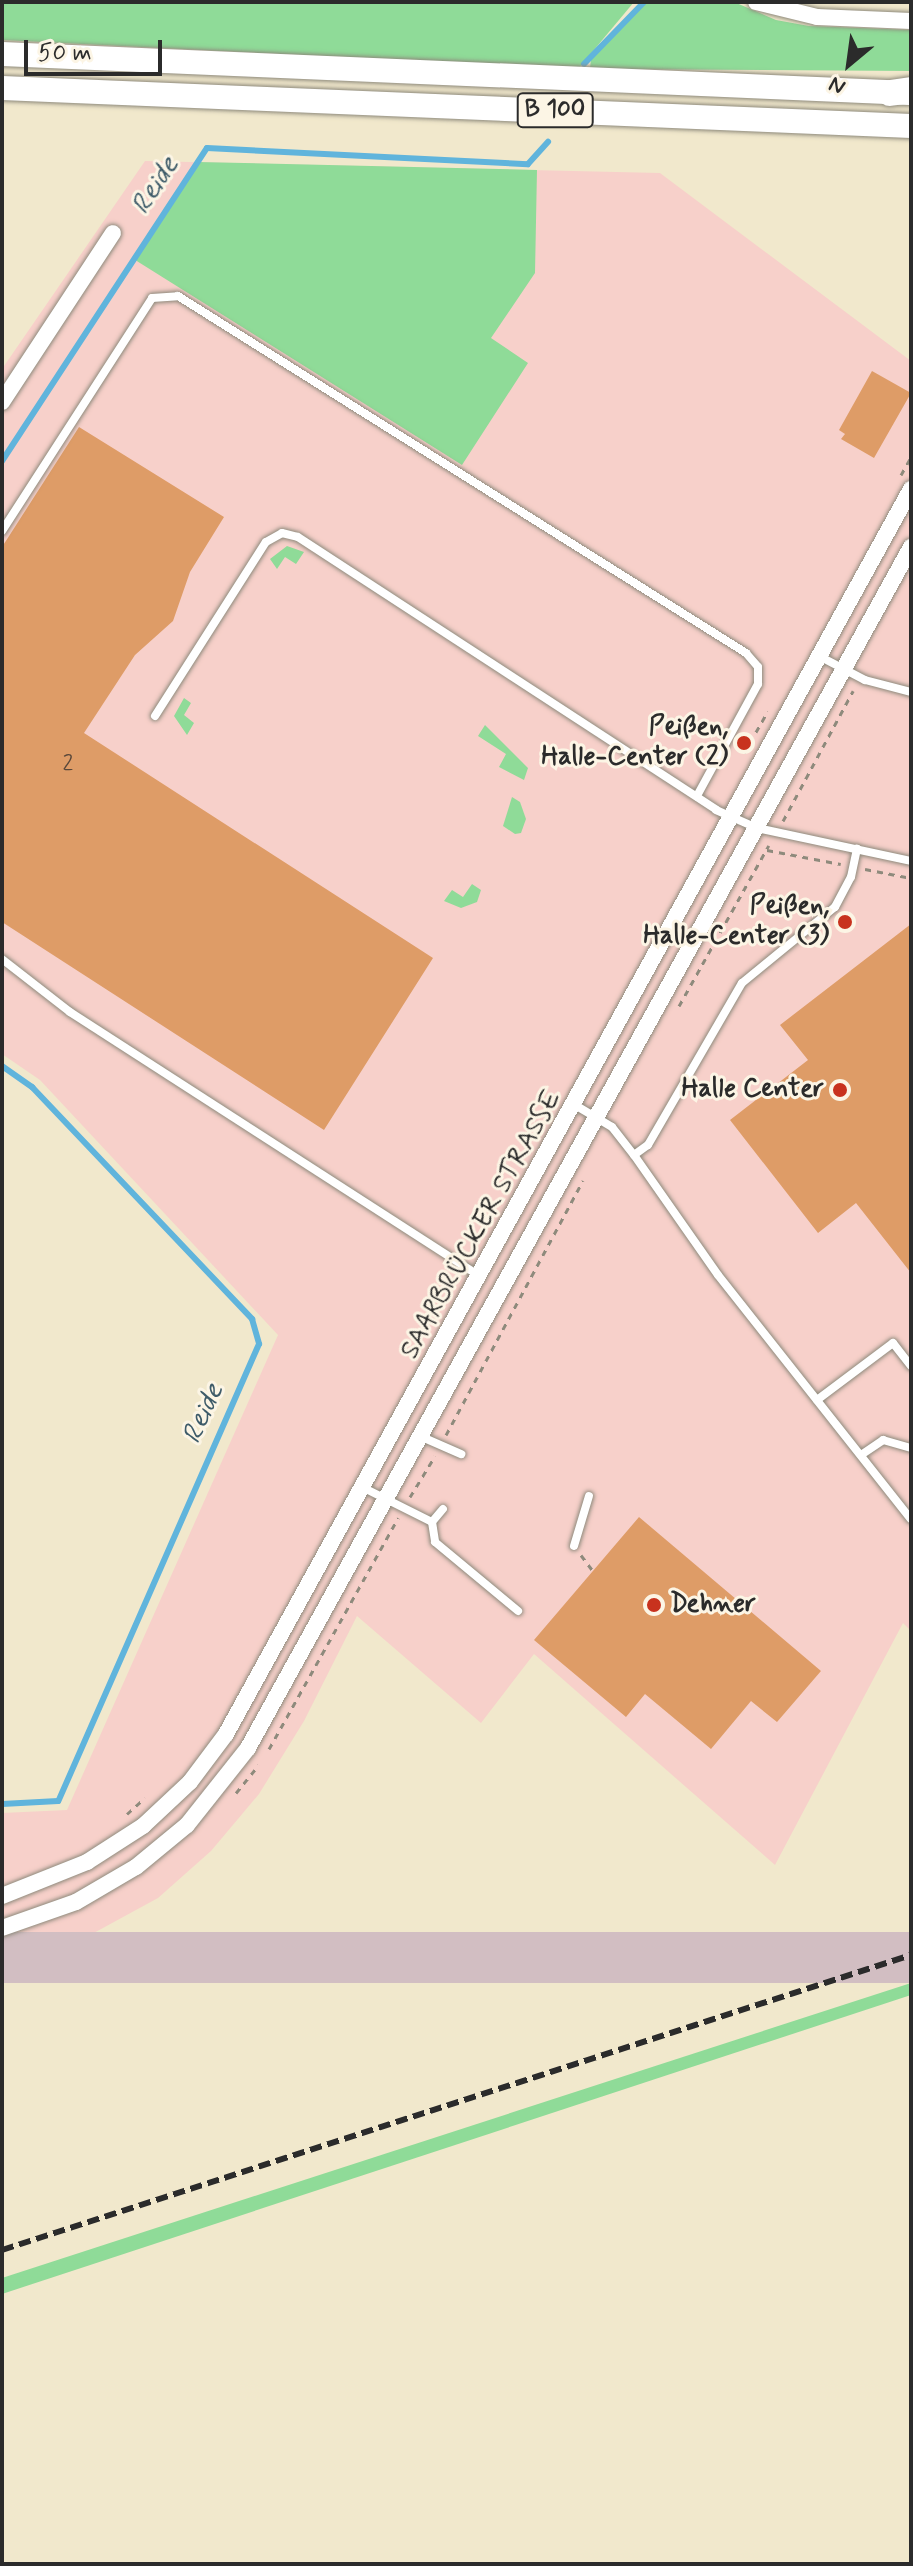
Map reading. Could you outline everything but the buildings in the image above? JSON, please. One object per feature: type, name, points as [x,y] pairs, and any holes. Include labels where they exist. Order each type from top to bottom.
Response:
[{"type":"main road","name":"B 100","points":[[2,54],[904,92]]},
{"type":"main road","name":"B 100","points":[[2,88],[911,126]]},
{"type":"street","points":[[756,2],[817,17],[911,21]]},
{"type":"street","points":[[2,402],[113,233]]},
{"type":"street","name":"SAARBRÜCKER STRASSE","points":[[2,1896],[63,1873],[118,1844],[190,1782],[242,1707],[481,1277],[911,489]]},
{"type":"street","name":"SAARBRÜCKER STRASSE","points":[[2,1928],[106,1887],[187,1825],[230,1774],[267,1719],[844,669],[909,558]]},
{"type":"lane","points":[[2,531],[152,298],[178,296],[746,653],[758,667],[758,684],[697,796]]},
{"type":"lane","points":[[155,716],[266,542],[282,533],[298,537],[732,817],[757,828],[911,861]]},
{"type":"lane","points":[[819,656],[844,669],[911,692]]},
{"type":"lane","points":[[634,1155],[661,1130],[742,983],[835,907],[851,877],[857,849]]},
{"type":"lane","points":[[2,959],[70,1012],[481,1277]]},
{"type":"lane","points":[[575,1105],[598,1118],[634,1155],[718,1275],[861,1455],[909,1521]]},
{"type":"lane","points":[[817,1400],[893,1343],[911,1366]]},
{"type":"lane","points":[[422,1437],[461,1454]]},
{"type":"lane","points":[[861,1455],[883,1440],[911,1448]]},
{"type":"lane","points":[[364,1488],[432,1522]]},
{"type":"lane","points":[[574,1546],[589,1496]]},
{"type":"lane","points":[[443,1509],[432,1522],[435,1542],[518,1611]]},
{"type":"path","points":[[574,1546],[593,1571]]},
{"type":"path","points":[[118,1821],[150,1794]]},
{"type":"shaded area","points":[[145,161],[660,173],[911,361],[911,1631],[903,1623],[775,1865],[534,1654],[481,1723],[357,1616],[304,1721],[259,1794],[211,1851],[158,1898],[2,1983],[2,1813],[67,1810],[278,1335],[40,1080],[2,1054],[2,369]]},
{"type":"shaded area","points":[[2,1932],[911,1932],[911,1983],[2,1983]]},
{"type":"green space","points":[[2,2],[634,2],[578,69],[2,40]]},
{"type":"green space","points":[[647,2],[734,2],[776,20],[809,26],[911,30],[911,71],[590,69],[591,58]]},
{"type":"green space","points":[[198,162],[537,170],[535,273],[491,338],[528,363],[462,465],[132,258]]},
{"type":"green space","points":[[287,546],[304,552],[296,564],[285,557],[277,569],[270,559]]},
{"type":"green space","points":[[184,698],[191,703],[184,715],[194,723],[187,735],[174,716]]},
{"type":"green space","points":[[485,725],[528,768],[524,780],[499,767],[506,754],[478,736]]},
{"type":"green space","points":[[512,797],[520,802],[526,819],[521,833],[515,834],[503,826]]},
{"type":"green space","points":[[472,884],[481,890],[477,902],[461,908],[444,901],[452,890],[463,897]]},
{"type":"green space","points":[[911,1983],[911,1995],[2,2294],[2,2278]]},
{"type":"waterway","name":"Reide","points":[[584,64],[644,2]]},
{"type":"waterway","name":"Reide","points":[[2,461],[207,148],[528,164],[548,142]]},
{"type":"waterway","name":"Reide","points":[[2,1066],[32,1087],[252,1319],[259,1344],[58,1801],[2,1804]]},
{"type":"railway","points":[[2,2250],[911,1955]]},
{"type":"place","name":"Peißen, Halle-Center (2)","points":[[744,743]]},
{"type":"place","name":"Peißen, Halle-Center (3)","points":[[845,922]]},
{"type":"place","name":"Halle Center","points":[[840,1090]]},
{"type":"place","name":"Dehner","points":[[654,1605]]}]
